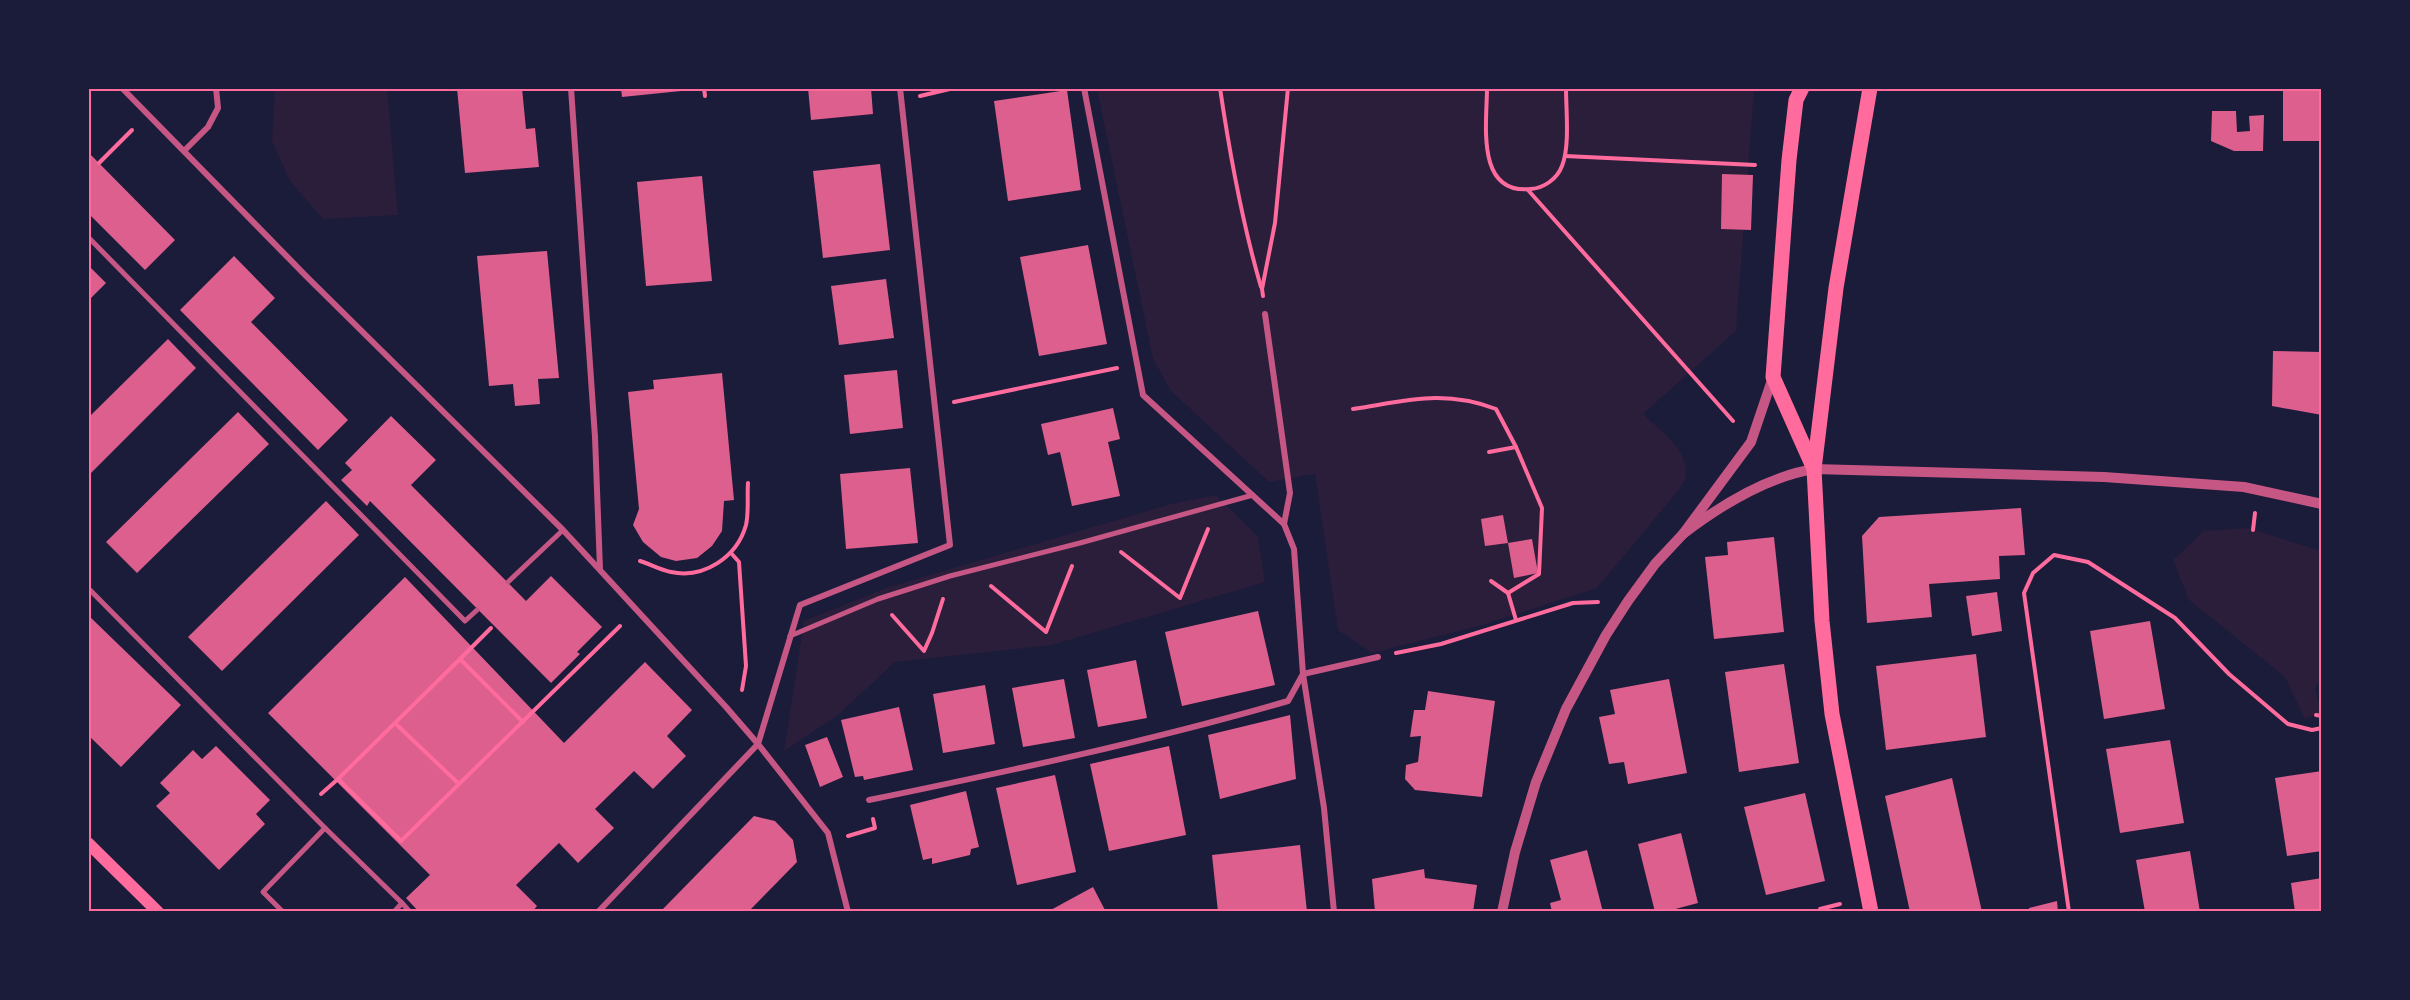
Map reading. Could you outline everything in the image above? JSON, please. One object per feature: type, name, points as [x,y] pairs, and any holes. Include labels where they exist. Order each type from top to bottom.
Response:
[{"type":"main road","points":[[1870,88],[1836,288],[1814,469],[1822,621],[1832,714],[1871,912]]},
{"type":"main road","points":[[1798,92],[1789,160],[1773,377],[1814,469]]},
{"type":"main road","points":[[88,843],[158,912]]},
{"type":"street","points":[[122,88],[307,277],[563,530],[758,744],[828,833],[848,912]]},
{"type":"street","points":[[184,150],[208,126],[218,108],[216,88]]},
{"type":"street","points":[[571,88],[595,437],[600,569]]},
{"type":"street","points":[[598,912],[758,744],[800,605],[950,545],[900,88]]},
{"type":"street","points":[[1084,88],[1143,395],[1284,524],[1294,549],[1303,674],[1324,808],[1334,912]]},
{"type":"street","points":[[88,237],[465,621],[477,610]]},
{"type":"street","points":[[1265,314],[1290,493],[1284,524]]},
{"type":"street","points":[[1502,912],[1515,852],[1536,782],[1566,709],[1606,635],[1628,601],[1654,564],[1683,534],[1751,442],[1773,377]]},
{"type":"street","points":[[1683,534],[1710,513],[1737,497],[1802,471],[1814,469],[2104,477],[2244,487],[2322,504]]},
{"type":"street","points":[[790,636],[878,599],[950,576],[1253,495]]},
{"type":"street","points":[[508,582],[563,530]]},
{"type":"street","points":[[88,588],[410,912]]},
{"type":"street","points":[[869,800],[1080,756],[1199,727],[1288,701],[1303,674],[1378,657]]},
{"type":"street","points":[[283,912],[262,892],[326,828]]},
{"type":"street","points":[[394,912],[402,903]]},
{"type":"path","points":[[705,88],[705,96]]},
{"type":"path","points":[[901,100],[954,88]]},
{"type":"path","points":[[1220,88],[1229,151],[1245,227],[1262,290],[1265,314]]},
{"type":"path","points":[[1262,290],[1275,223],[1288,88]]},
{"type":"path","points":[[1487,88],[1486,154],[1490,165],[1495,176],[1504,183],[1515,189],[1528,190],[1546,184],[1562,168],[1565,156],[1566,88]]},
{"type":"path","points":[[99,163],[132,130]]},
{"type":"path","points":[[1565,156],[1755,165]]},
{"type":"path","points":[[1528,190],[1738,426]]},
{"type":"path","points":[[935,406],[1137,364]]},
{"type":"path","points":[[1353,408],[1436,397],[1472,400],[1496,409],[1516,447],[1542,508],[1539,574],[1508,593]]},
{"type":"path","points":[[1489,452],[1516,447]]},
{"type":"path","points":[[640,561],[672,572],[698,572],[723,560],[731,553],[746,525],[748,483]]},
{"type":"path","points":[[1102,536],[1180,598],[1220,504]]},
{"type":"path","points":[[2253,530],[2256,506]]},
{"type":"path","points":[[971,570],[1046,632],[1080,543]]},
{"type":"path","points":[[731,553],[739,562],[746,666],[742,690]]},
{"type":"path","points":[[2069,912],[2024,593],[2033,573],[2054,555],[2088,562],[2175,618],[2229,674],[2288,724],[2312,730],[2322,728]]},
{"type":"path","points":[[878,599],[924,651],[950,576]]},
{"type":"path","points":[[1491,581],[1508,593],[1516,620]]},
{"type":"path","points":[[1378,657],[1441,644],[1573,603],[1598,602]]},
{"type":"path","points":[[314,787],[322,795],[494,626]]},
{"type":"path","points":[[338,779],[401,841],[620,626]]},
{"type":"path","points":[[460,659],[523,722]]},
{"type":"path","points":[[2316,715],[2322,716]]},
{"type":"path","points":[[396,724],[459,784]]},
{"type":"path","points":[[838,834],[849,836],[875,828],[869,800]]},
{"type":"path","points":[[1820,909],[1840,904]]},
{"type":"shaded area","points":[[275,89],[304,91],[387,89],[398,215],[323,219],[290,181],[272,141]]},
{"type":"shaded area","points":[[1097,89],[1754,89],[1736,331],[1643,414],[1673,443],[1684,460],[1685,479],[1678,491],[1597,588],[1483,625],[1372,653],[1338,630],[1315,474],[1269,482],[1171,391],[1153,359]]},
{"type":"shaded area","points":[[1216,495],[1258,537],[1265,582],[1052,645],[895,662],[838,715],[784,751],[804,621],[886,588],[1171,504]]},
{"type":"shaded area","points":[[2248,528],[2321,551],[2322,677],[2315,688],[2321,713],[2305,719],[2285,677],[2189,600],[2173,560],[2204,531]]},
{"type":"building","points":[[457,88],[522,88],[526,129],[535,128],[539,167],[465,173]]},
{"type":"building","points":[[621,88],[691,88],[691,90],[622,97]]},
{"type":"building","points":[[808,88],[871,88],[873,114],[811,120]]},
{"type":"building","points":[[2283,88],[2322,88],[2322,141],[2283,141]]},
{"type":"building","points":[[1067,90],[1081,190],[1008,201],[994,101]]},
{"type":"building","points":[[2212,111],[2236,111],[2237,132],[2250,131],[2249,116],[2264,115],[2263,151],[2234,151],[2211,141]]},
{"type":"building","points":[[88,152],[175,240],[145,270],[88,213]]},
{"type":"building","points":[[880,164],[890,250],[823,258],[813,171]]},
{"type":"building","points":[[1722,174],[1753,175],[1751,230],[1721,229]]},
{"type":"building","points":[[702,176],[712,281],[646,286],[637,182]]},
{"type":"building","points":[[1088,245],[1107,344],[1039,356],[1020,257]]},
{"type":"building","points":[[547,251],[559,378],[538,379],[540,404],[515,406],[513,384],[489,386],[477,256]]},
{"type":"building","points":[[234,256],[275,298],[251,322],[348,420],[318,450],[180,310]]},
{"type":"building","points":[[88,265],[106,283],[88,301]]},
{"type":"building","points":[[886,279],[894,338],[839,345],[831,286]]},
{"type":"building","points":[[168,339],[196,368],[88,476],[88,418]]},
{"type":"building","points":[[2273,351],[2322,352],[2322,415],[2272,406]]},
{"type":"building","points":[[897,370],[903,428],[850,434],[844,375]]},
{"type":"building","points":[[722,373],[734,500],[724,501],[722,531],[712,546],[697,558],[676,561],[661,557],[643,542],[633,525],[639,509],[628,392],[654,389],[653,380]]},
{"type":"building","points":[[1113,408],[1120,439],[1108,442],[1120,496],[1072,506],[1060,452],[1048,455],[1041,424]]},
{"type":"building","points":[[238,412],[269,444],[137,573],[106,542]]},
{"type":"building","points":[[391,416],[436,460],[411,485],[526,601],[551,576],[602,627],[577,652],[580,654],[551,683],[370,501],[367,506],[341,480],[352,470],[345,463]]},
{"type":"building","points":[[910,468],[918,543],[846,549],[840,474]]},
{"type":"building","points":[[326,501],[359,535],[222,671],[188,637]]},
{"type":"building","points":[[2021,508],[2025,555],[1999,556],[2000,579],[1929,584],[1932,617],[1867,623],[1862,536],[1879,517]]},
{"type":"building","points":[[1503,515],[1508,543],[1485,546],[1481,519]]},
{"type":"building","points":[[1774,537],[1784,632],[1714,639],[1705,557],[1728,555],[1727,542]]},
{"type":"building","points":[[1532,539],[1538,573],[1514,578],[1508,543]]},
{"type":"building","points":[[405,577],[564,743],[645,662],[692,710],[667,736],[686,756],[653,789],[634,771],[595,809],[614,828],[578,863],[559,843],[516,885],[537,906],[532,912],[419,912],[406,898],[430,875],[268,713]]},
{"type":"building","points":[[1997,592],[2002,631],[1972,636],[1966,596]]},
{"type":"building","points":[[1258,611],[1275,685],[1182,706],[1165,632]]},
{"type":"building","points":[[88,615],[181,705],[121,767],[88,735]]},
{"type":"building","points":[[2150,621],[2165,709],[2104,719],[2090,631]]},
{"type":"building","points":[[1976,654],[1986,737],[1886,750],[1876,666]]},
{"type":"building","points":[[1136,660],[1147,718],[1098,727],[1087,670]]},
{"type":"building","points":[[1784,664],[1799,763],[1739,772],[1725,672]]},
{"type":"building","points":[[1064,679],[1075,738],[1023,747],[1012,688]]},
{"type":"building","points":[[1669,679],[1687,773],[1628,784],[1624,762],[1609,764],[1599,717],[1615,714],[1610,690]]},
{"type":"building","points":[[985,685],[995,744],[943,753],[933,694]]},
{"type":"building","points":[[1428,691],[1495,701],[1482,797],[1415,790],[1405,779],[1406,765],[1418,762],[1421,736],[1410,737],[1414,710],[1425,710]]},
{"type":"building","points":[[899,707],[913,770],[864,780],[863,776],[855,777],[841,720]]},
{"type":"building","points":[[1290,715],[1296,779],[1220,799],[1208,735]]},
{"type":"building","points":[[827,737],[843,777],[820,787],[805,745]]},
{"type":"building","points":[[2170,740],[2184,823],[2120,833],[2106,749]]},
{"type":"building","points":[[216,746],[270,800],[256,814],[265,824],[219,870],[156,806],[170,793],[160,783],[193,750],[202,759]]},
{"type":"building","points":[[1169,746],[1186,835],[1109,851],[1090,764]]},
{"type":"building","points":[[2322,771],[2322,851],[2287,856],[2275,778]]},
{"type":"building","points":[[1055,775],[1076,872],[1017,885],[996,788]]},
{"type":"building","points":[[1952,778],[1982,912],[1910,912],[1885,796]]},
{"type":"building","points":[[966,791],[979,847],[971,849],[970,855],[932,864],[932,858],[923,860],[910,805]]},
{"type":"building","points":[[1805,793],[1825,881],[1766,895],[1744,807]]},
{"type":"building","points":[[754,816],[775,821],[793,840],[797,862],[748,912],[660,912]]},
{"type":"building","points":[[1681,833],[1698,903],[1664,912],[1655,912],[1638,844]]},
{"type":"building","points":[[1300,845],[1307,912],[1218,912],[1212,855]]},
{"type":"building","points":[[1587,850],[1603,912],[1552,912],[1550,903],[1561,900],[1550,860]]},
{"type":"building","points":[[2190,851],[2200,912],[2145,912],[2136,860]]},
{"type":"building","points":[[1424,869],[1425,878],[1477,885],[1473,912],[1375,912],[1372,879]]},
{"type":"building","points":[[2322,878],[2322,912],[2295,912],[2291,883]]},
{"type":"building","points":[[1093,887],[1106,912],[1047,912]]},
{"type":"building","points":[[2057,901],[2058,912],[2029,912],[2029,908]]}]
